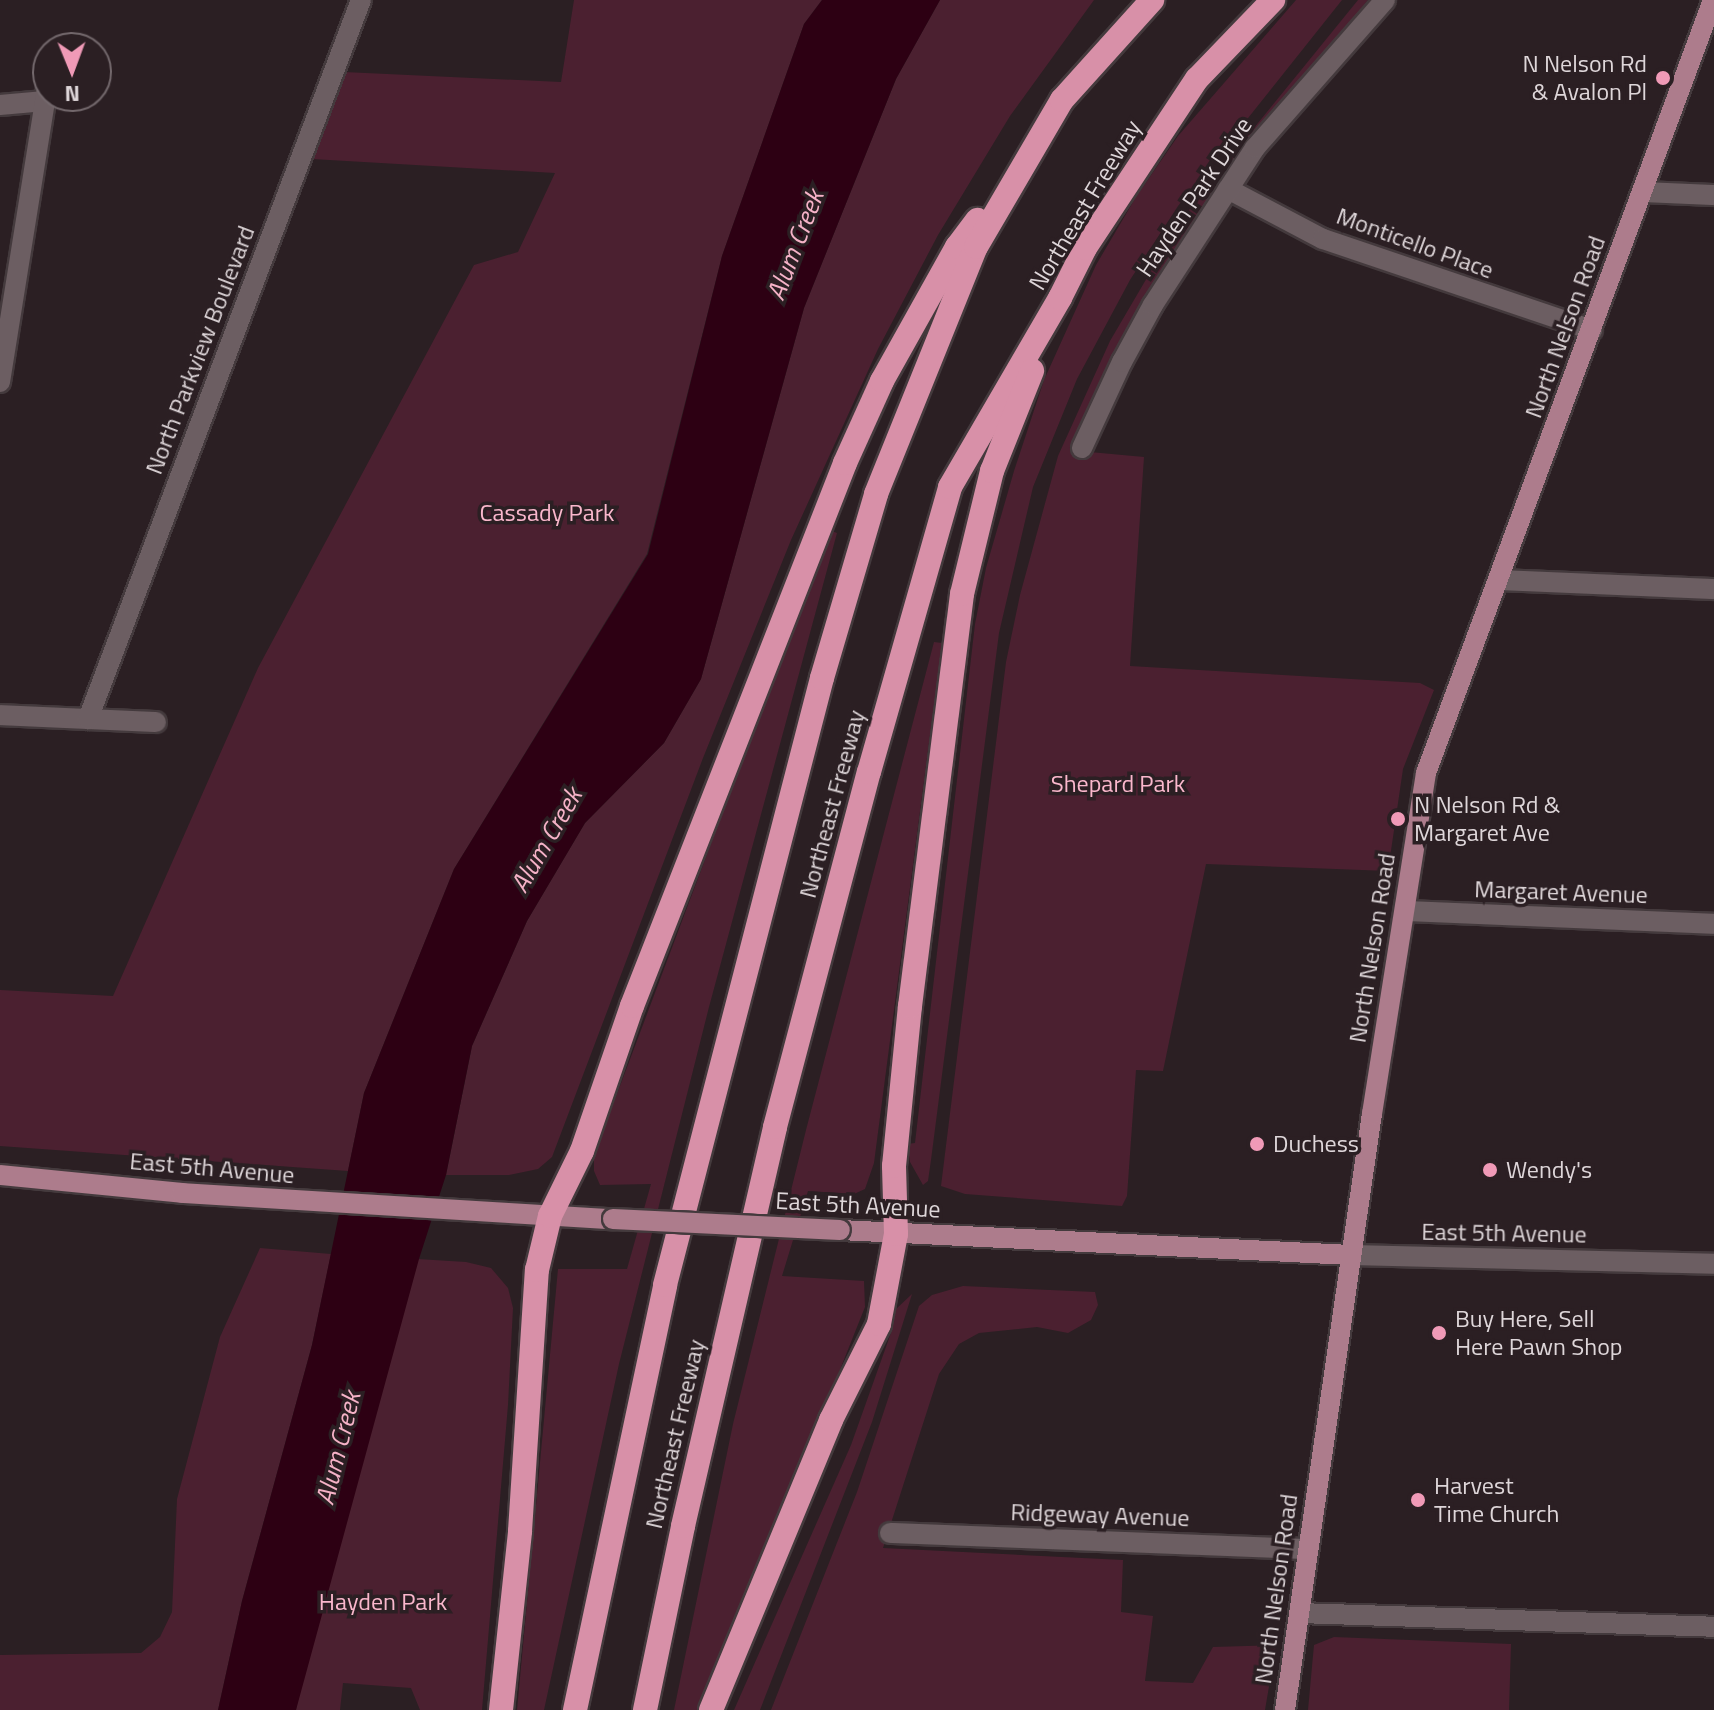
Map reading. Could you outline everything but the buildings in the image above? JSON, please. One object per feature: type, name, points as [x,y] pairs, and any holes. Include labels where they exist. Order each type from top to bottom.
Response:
[{"type":"highway","name":"Northeast Freeway","points":[[575,1710],[665,1285],[822,678],[876,494],[976,247],[1062,100],[1152,0]]},
{"type":"highway","name":"Northeast Freeway","points":[[645,1710],[683,1526],[775,1127],[950,487],[1060,298],[1085,248],[1197,79],[1273,0]]},
{"type":"highway","points":[[501,1710],[520,1531],[537,1270],[550,1216],[582,1151],[632,1006],[718,782],[876,394],[957,247],[1045,129]]},
{"type":"highway","points":[[711,1710],[831,1420],[879,1324],[896,1234],[894,1166],[910,1006],[962,594],[992,471],[1060,298]]},
{"type":"main road","name":"North Nelson Road","points":[[1285,1710],[1351,1255],[1426,773],[1713,0]]},
{"type":"main road","name":"East 5th Avenue","points":[[0,1175],[245,1197],[493,1213],[1351,1255]]},
{"type":"street","name":"North Parkview Boulevard","points":[[88,719],[361,0]]},
{"type":"street","name":"Hayden Park Drive","points":[[1082,448],[1147,316],[1255,148],[1385,0]]},
{"type":"street","points":[[0,105],[32,96]]},
{"type":"street","points":[[0,382],[44,112]]},
{"type":"street","name":"Monticello Place","points":[[1228,189],[1323,239],[1468,291],[1592,330]]},
{"type":"street","points":[[1642,192],[1714,195]]},
{"type":"street","points":[[1498,580],[1714,589]]},
{"type":"street","points":[[0,715],[156,722]]},
{"type":"street","name":"Margaret Avenue","points":[[1405,911],[1714,924]]},
{"type":"street","name":"East 5th Avenue","points":[[1351,1255],[1714,1264]]},
{"type":"street","name":"Ridgeway Avenue","points":[[890,1533],[1308,1549]]},
{"type":"street","points":[[1299,1613],[1714,1627]]},
{"type":"green space","name":"Cassady Park","points":[[574,0],[822,0],[804,24],[722,256],[647,554],[454,869],[364,1093],[348,1171],[0,1146],[0,990],[113,996],[258,668],[474,265],[518,252],[555,173],[312,159],[344,72],[561,82]]},
{"type":"green space","points":[[940,0],[1094,0],[1010,116],[938,235],[878,349],[791,540],[703,758],[552,1157],[538,1169],[509,1175],[446,1175],[472,1046],[527,921],[585,823],[664,743],[701,679],[804,308],[896,79]]},
{"type":"green space","points":[[1296,0],[1342,0],[1178,206],[1130,280],[1077,379],[1033,487],[999,633],[931,1160],[928,1181],[923,1185],[910,1162],[907,1144],[915,1143],[975,624],[986,568],[1014,471],[1044,380],[1096,265],[1136,197],[1178,136]]},
{"type":"green space","points":[[1358,0],[1368,0],[1231,173],[1223,166]]},
{"type":"green space","name":"Shepard Park","points":[[1210,186],[1217,192],[1079,451],[1144,457],[1130,666],[1420,683],[1434,690],[1403,769],[1388,871],[1206,864],[1163,1071],[1136,1070],[1127,1196],[1122,1206],[965,1194],[941,1186],[1006,662],[1020,595],[1058,456],[1110,341],[1182,218]]},
{"type":"green space","points":[[829,530],[837,533],[709,1007],[619,1364],[544,1710],[517,1710],[558,1269],[627,1269],[651,1184],[600,1185],[594,1171],[594,1155]]},
{"type":"green space","points":[[934,642],[942,643],[874,1163],[865,1189],[854,1194],[808,1191],[782,1276],[864,1281],[865,1307],[704,1710],[674,1710],[733,1424],[806,1130]]},
{"type":"green space","points":[[260,1248],[331,1254],[312,1345],[242,1601],[218,1710],[0,1710],[0,1655],[141,1653],[160,1637],[172,1612],[177,1499],[220,1337]]},
{"type":"green space","name":"Hayden Park","points":[[385,1257],[466,1262],[491,1268],[508,1288],[513,1308],[508,1405],[482,1710],[420,1710],[411,1688],[343,1683],[340,1710],[296,1710]]},
{"type":"green space","points":[[963,1286],[1095,1292],[1098,1305],[1091,1320],[1068,1333],[1037,1327],[979,1333],[959,1344],[939,1374],[883,1548],[1123,1560],[1121,1612],[1153,1616],[1145,1681],[1193,1683],[1213,1647],[1276,1645],[1265,1710],[771,1710],[857,1492],[919,1306],[932,1295]]},
{"type":"green space","points":[[912,1294],[872,1422],[760,1710],[734,1710],[851,1445],[892,1330],[887,1326],[895,1310]]},
{"type":"green space","points":[[1334,1637],[1511,1644],[1509,1710],[1308,1710],[1314,1645]]},
{"type":"water","name":"Alum Creek","points":[[822,0],[940,0],[896,79],[804,308],[701,679],[664,743],[585,823],[527,921],[472,1046],[446,1175],[419,1259],[296,1710],[218,1710],[242,1601],[312,1345],[364,1093],[454,869],[648,554],[722,256],[804,24]]},
{"type":"place","name":"N Nelson Rd & Avalon Pl","points":[[1663,78]]},
{"type":"place","name":"N Nelson Rd & Margaret Ave","points":[[1398,819]]},
{"type":"place","name":"Duchess","points":[[1257,1144]]},
{"type":"place","name":"Wendy's","points":[[1490,1170]]},
{"type":"place","name":"Buy Here, Sell Here Pawn Shop","points":[[1439,1333]]},
{"type":"place","name":"Harvest Time Church","points":[[1418,1500]]}]
